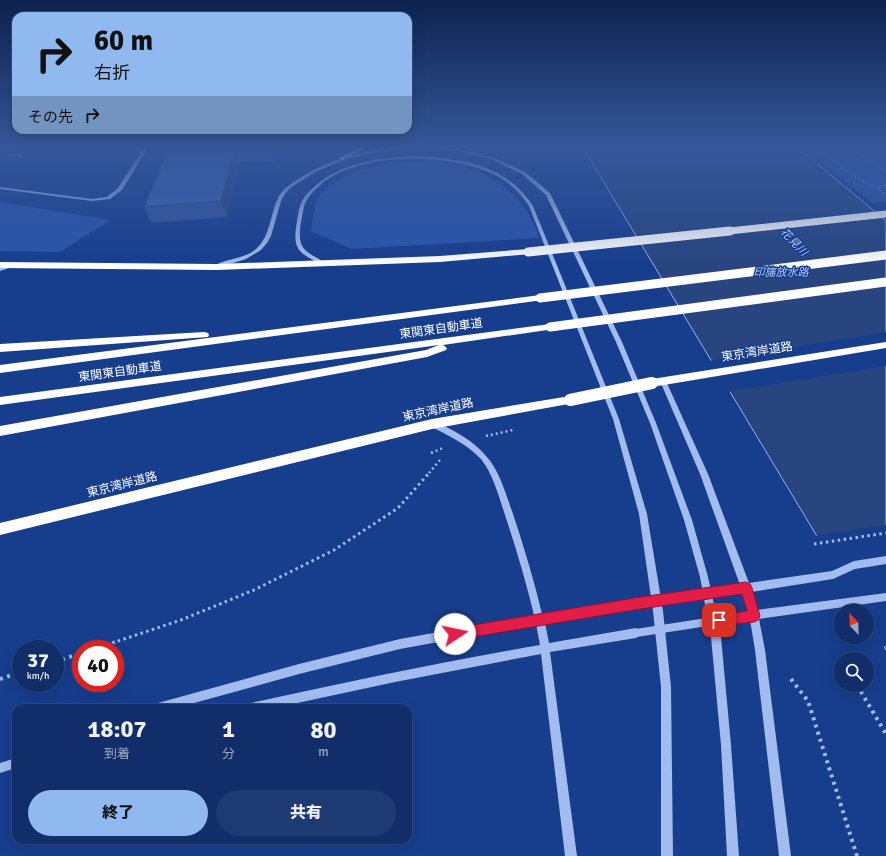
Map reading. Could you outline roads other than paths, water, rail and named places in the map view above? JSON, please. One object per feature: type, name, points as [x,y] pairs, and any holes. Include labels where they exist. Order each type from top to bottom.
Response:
[{"type":"highway","points":[[0,265],[217,266],[324,264],[440,259],[528,252],[886,214]]},
{"type":"highway","name":"東関東自動車道","points":[[0,369],[540,298],[886,255]]},
{"type":"highway","name":"東関東自動車道","points":[[0,401],[886,282]]},
{"type":"highway","points":[[0,348],[203,335],[239,338]]},
{"type":"highway","points":[[0,431],[427,353],[476,338]]},
{"type":"highway","name":"東京湾岸道路","points":[[0,529],[432,424],[570,400],[674,379],[886,345]]},
{"type":"street","points":[[0,188],[92,200],[108,198],[122,186]]},
{"type":"street","points":[[217,266],[242,258],[260,248],[266,241],[278,201],[290,186]]},
{"type":"street","points":[[317,186],[307,195],[301,210],[296,233],[298,246],[303,252],[324,264]]},
{"type":"street","points":[[514,186],[527,201],[542,232],[616,418],[643,514],[658,611],[666,687],[667,856]]},
{"type":"street","points":[[540,186],[548,194],[622,349],[653,423],[688,520],[704,577],[716,638],[726,745],[733,856]]},
{"type":"street","points":[[0,269],[14,265]]},
{"type":"street","points":[[658,382],[695,451],[746,588],[754,616],[760,650],[785,856]]},
{"type":"street","points":[[432,424],[457,436],[484,458],[500,489],[527,572],[540,620],[545,648],[571,856]]},
{"type":"street","points":[[172,704],[299,669],[400,644],[496,626],[634,604],[833,575],[854,565],[886,560]]},
{"type":"street","points":[[269,704],[545,648],[733,618],[886,597]]},
{"type":"street","points":[[0,768],[12,764]]},
{"type":"water","name":"印旛放水路","points":[[606,186],[844,186],[886,221],[886,650],[874,630],[874,604],[858,604]]},
{"type":"water label","name":"花見川","points":[[794,242]]}]
